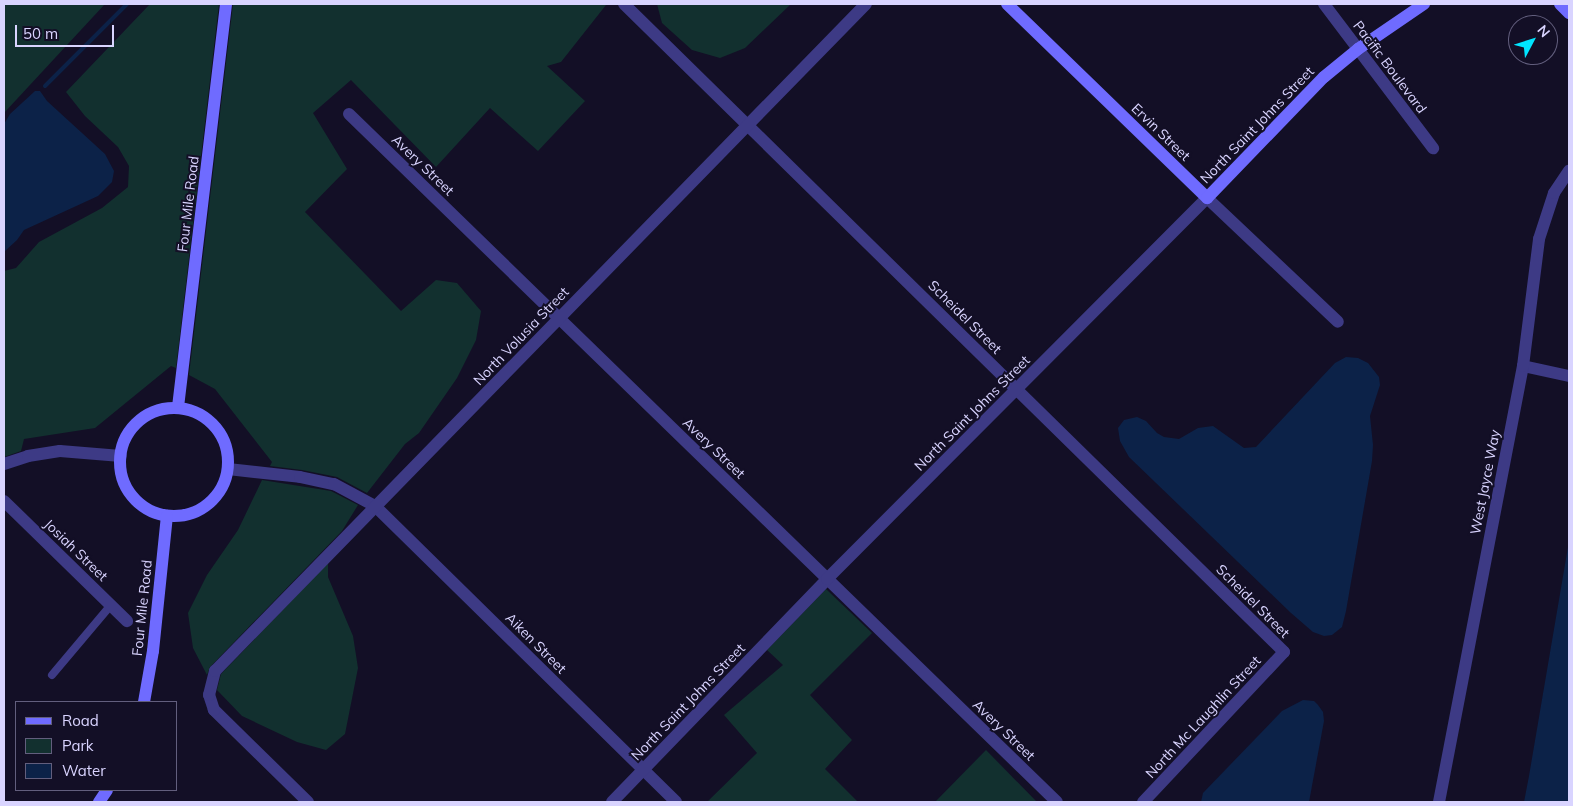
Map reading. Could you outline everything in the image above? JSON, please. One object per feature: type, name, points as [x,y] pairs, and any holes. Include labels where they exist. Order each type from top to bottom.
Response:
[{"type":"street","name":"Four Mile Road","points":[[178,407],[226,4]]},
{"type":"street","name":"Scheidel Street","points":[[624,4],[1284,652]]},
{"type":"street","name":"North Volusia Street","points":[[308,802],[214,710],[209,695],[215,671],[866,4]]},
{"type":"street","name":"Ervin Street","points":[[1007,4],[1206,198],[1338,322]]},
{"type":"street","name":"Pacific Boulevard","points":[[1324,4],[1433,148]]},
{"type":"street","name":"North Saint Johns Street","points":[[612,802],[827,579],[1017,390],[1324,77],[1358,49],[1424,4]]},
{"type":"street","points":[[1560,4],[1569,13]]},
{"type":"street","name":"Avery Street","points":[[349,114],[1057,802]]},
{"type":"street","name":"West Jayce Way","points":[[1439,802],[1522,366],[1539,239],[1554,193],[1569,171]]},
{"type":"street","points":[[1522,366],[1569,376]]},
{"type":"street","points":[[178,407],[200,414],[222,436],[228,455],[228,469],[226,482],[208,505],[187,515],[167,516],[145,510],[133,498],[123,478],[121,456],[129,433],[141,420],[159,411],[178,407]]},
{"type":"street","points":[[4,464],[28,456],[60,451],[121,456]]},
{"type":"street","name":"Aiken Street","points":[[228,469],[300,476],[334,484],[375,506],[676,802]]},
{"type":"street","name":"Josiah Street","points":[[4,501],[127,621]]},
{"type":"street","name":"Four Mile Road","points":[[144,701],[153,651],[167,516]]},
{"type":"street","name":"North Mc Laughlin Street","points":[[1143,802],[1284,652]]},
{"type":"street","points":[[99,802],[106,791]]},
{"type":"lane","points":[[52,675],[111,605]]},
{"type":"green space","points":[[4,4],[105,4],[4,113]]},
{"type":"green space","points":[[150,4],[219,4],[176,368],[171,366],[95,428],[24,439],[21,451],[4,457],[4,271],[16,268],[39,242],[102,208],[128,187],[129,166],[118,147],[85,116],[66,92]]},
{"type":"green space","points":[[233,4],[606,5],[561,62],[547,66],[585,101],[538,151],[490,108],[436,167],[351,80],[313,113],[347,169],[305,212],[401,311],[436,280],[457,283],[481,311],[476,340],[457,378],[419,433],[405,444],[367,493],[337,477],[270,466],[272,462],[215,389],[189,375]]},
{"type":"green space","points":[[657,4],[791,4],[745,48],[720,58],[692,50],[662,23]]},
{"type":"green space","points":[[262,480],[331,491],[358,505],[342,531],[210,667],[207,675],[193,648],[188,613],[207,575],[238,530]]},
{"type":"green space","points":[[328,563],[328,577],[353,636],[358,668],[345,734],[326,750],[297,742],[242,716],[217,690],[221,674]]},
{"type":"green space","points":[[826,589],[872,633],[810,695],[852,740],[825,769],[858,802],[707,802],[757,753],[724,715],[783,665],[767,650]]},
{"type":"green space","points":[[986,750],[1037,802],[935,802]]},
{"type":"water","points":[[35,91],[40,91],[47,101],[105,154],[114,171],[112,182],[98,196],[24,230],[17,240],[4,252],[4,124],[10,114]]},
{"type":"water","points":[[1346,357],[1358,358],[1368,363],[1379,377],[1380,385],[1370,416],[1373,445],[1372,461],[1346,611],[1342,627],[1332,635],[1324,636],[1313,632],[1291,613],[1129,457],[1120,441],[1118,428],[1124,420],[1137,417],[1146,421],[1157,433],[1164,437],[1179,439],[1198,428],[1213,426],[1244,448],[1256,447],[1335,363]]},
{"type":"water","points":[[1569,541],[1569,802],[1524,802],[1529,776]]},
{"type":"water","points":[[1303,700],[1314,701],[1318,705],[1323,712],[1324,721],[1309,802],[1201,802],[1203,793],[1282,711]]},
{"type":"waterway","points":[[45,86],[127,4]]}]
